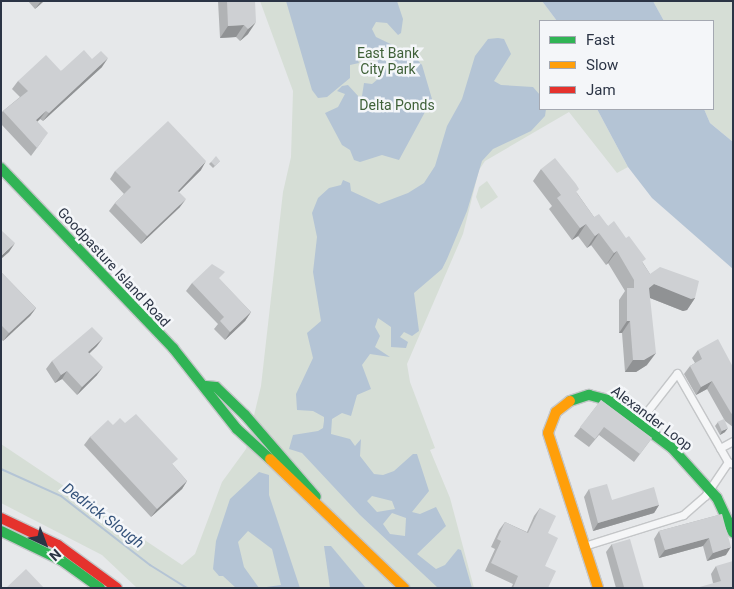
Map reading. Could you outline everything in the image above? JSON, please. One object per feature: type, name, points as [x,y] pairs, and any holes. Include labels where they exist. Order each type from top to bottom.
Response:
[{"type":"main road","name":"Goodpasture Island Road","points":[[1,168],[206,386],[216,387],[245,415],[331,515]]},
{"type":"main road","name":"Goodpasture Island Road","points":[[206,386],[206,394],[237,429],[331,515],[404,588]]},
{"type":"main road","name":"Alexander Loop","points":[[598,588],[548,433],[551,422],[567,402],[589,395],[608,400],[638,422],[683,458],[710,489],[723,506],[733,533]]},
{"type":"main road","points":[[1,518],[63,548],[117,588]]},
{"type":"main road","points":[[1,531],[61,560],[100,588]]},
{"type":"street","points":[[584,546],[675,519],[693,508],[730,463],[677,373],[638,422]]},
{"type":"street","points":[[720,448],[733,441]]},
{"type":"green space","name":"Delta Ponds","points":[[260,1],[542,1],[556,20],[539,20],[539,110],[598,110],[628,167],[617,173],[569,112],[485,161],[479,170],[463,234],[407,364],[410,382],[435,448],[430,450],[450,498],[474,588],[137,588],[102,555],[1,503],[1,444],[182,565],[195,554],[222,482],[246,449],[261,386],[283,192],[291,157],[293,91]]},
{"type":"green space","points":[[653,1],[733,1],[733,142],[710,123],[704,110],[714,110],[714,20],[663,20]]},
{"type":"green space","points":[[487,181],[498,197],[481,209],[476,197],[479,187]]},
{"type":"water","points":[[286,1],[397,1],[403,19],[401,33],[398,35],[387,23],[376,22],[372,29],[376,37],[401,49],[400,55],[405,60],[414,56],[422,65],[432,99],[399,160],[382,155],[360,162],[354,160],[350,150],[342,145],[325,113],[338,107],[345,94],[337,91],[342,86],[348,85],[359,97],[362,96],[364,83],[372,84],[384,74],[374,56],[381,54],[381,58],[390,63],[393,62],[391,53],[360,49],[356,55],[359,63],[350,65],[350,78],[327,97],[318,98],[312,90]]},
{"type":"water","points":[[542,1],[653,1],[663,20],[556,20]]},
{"type":"water","points":[[488,39],[504,39],[511,54],[494,81],[501,85],[533,87],[539,94],[539,110],[546,110],[545,116],[531,131],[493,149],[482,161],[467,211],[442,269],[414,293],[419,331],[412,336],[404,332],[400,337],[408,342],[406,348],[391,347],[391,327],[378,318],[375,327],[380,336],[375,347],[390,357],[370,354],[362,365],[371,389],[357,395],[351,416],[342,413],[332,419],[331,434],[350,439],[355,446],[361,439],[360,456],[374,474],[383,475],[394,471],[413,454],[417,454],[429,491],[412,512],[420,514],[436,507],[446,526],[417,554],[436,569],[445,565],[458,549],[461,550],[472,588],[438,588],[360,515],[302,453],[289,449],[293,435],[318,431],[323,428],[324,421],[324,417],[313,411],[297,410],[296,394],[313,358],[307,333],[321,321],[313,272],[317,237],[312,213],[318,198],[329,188],[341,185],[343,180],[350,183],[351,191],[379,204],[408,193],[424,183],[435,166],[447,126],[462,99],[475,56]],"holes":[[[372,496],[392,501],[395,509],[377,512],[367,501]],[[392,513],[406,518],[405,536],[390,534],[383,524]]]},
{"type":"water","points":[[598,110],[704,110],[710,123],[733,142],[733,269],[652,198],[628,167]]},
{"type":"water","points":[[259,472],[269,475],[269,495],[300,588],[259,588],[236,588],[223,576],[219,576],[213,569],[216,541],[230,499]],"holes":[[[248,531],[272,549],[281,585],[259,588],[244,567],[238,542]]]},
{"type":"water","points":[[324,546],[331,546],[366,588],[330,588]]},
{"type":"building","points":[[227,1],[255,1],[256,22],[248,29],[244,25],[228,26]]},
{"type":"building","points":[[84,50],[92,59],[101,51],[108,58],[49,113],[46,111],[36,120],[48,133],[37,148],[3,111],[28,91],[18,81],[46,55],[61,71]]},
{"type":"building","points":[[168,121],[206,161],[178,191],[186,199],[147,236],[115,203],[131,187],[115,171]]},
{"type":"building","points":[[216,156],[220,161],[215,166],[211,162]]},
{"type":"building","points":[[555,158],[576,184],[579,189],[576,192],[594,217],[599,214],[608,226],[614,221],[626,238],[629,236],[646,259],[642,262],[650,274],[660,267],[699,281],[695,298],[691,299],[654,284],[649,288],[656,353],[644,360],[633,360],[630,321],[627,321],[627,288],[634,288],[634,280],[617,251],[614,253],[599,233],[595,236],[586,224],[580,228],[557,198],[561,195],[541,169]]},
{"type":"building","points":[[1,230],[15,243],[1,256]]},
{"type":"building","points":[[212,264],[225,272],[219,278],[251,312],[230,332],[220,321],[224,317],[192,283]]},
{"type":"building","points":[[1,272],[36,308],[9,333],[1,325]]},
{"type":"building","points":[[92,327],[103,338],[88,352],[103,367],[82,387],[67,371],[61,375],[52,361]]},
{"type":"building","points":[[718,339],[733,367],[733,415],[712,381],[701,387],[690,366],[702,359],[698,350]]},
{"type":"building","points":[[601,400],[652,438],[640,454],[604,427],[595,439],[580,427]]},
{"type":"building","points":[[136,414],[178,459],[172,464],[187,481],[157,509],[90,437],[108,420],[113,425],[120,418],[125,423]]},
{"type":"building","points":[[724,419],[728,428],[722,431],[718,422]]},
{"type":"building","points":[[607,484],[612,500],[654,487],[659,505],[598,523],[589,489]]},
{"type":"building","points":[[540,508],[556,516],[548,533],[558,538],[545,566],[556,571],[548,588],[513,588],[518,576],[491,563],[501,541],[497,539],[505,522],[528,533]]},
{"type":"building","points":[[722,514],[731,547],[713,553],[709,538],[665,550],[659,531]]},
{"type":"building","points":[[630,539],[644,588],[624,588],[612,544]]},
{"type":"building","points":[[733,561],[733,588],[696,588],[721,581],[716,566]]},
{"type":"building","points":[[26,569],[44,588],[6,588]]},
{"type":"waterway","name":"Dedrick Slough","points":[[1,469],[61,496],[150,565],[187,588]]},
{"type":"traffic: fast","points":[[1,168],[173,348],[237,429],[270,459]]},
{"type":"traffic: fast","points":[[206,386],[216,387],[245,415],[316,497]]},
{"type":"traffic: fast","points":[[570,401],[589,395],[608,400],[672,448],[717,498],[733,533]]},
{"type":"traffic: fast","points":[[1,531],[61,560],[100,588]]},
{"type":"traffic: slow","points":[[570,401],[556,412],[548,433],[598,588]]},
{"type":"traffic: slow","points":[[270,459],[404,588]]},
{"type":"traffic: jam","points":[[1,518],[58,545],[117,588]]},
{"type":"park label","name":"East Bank City Park","points":[[388,62]]}]
